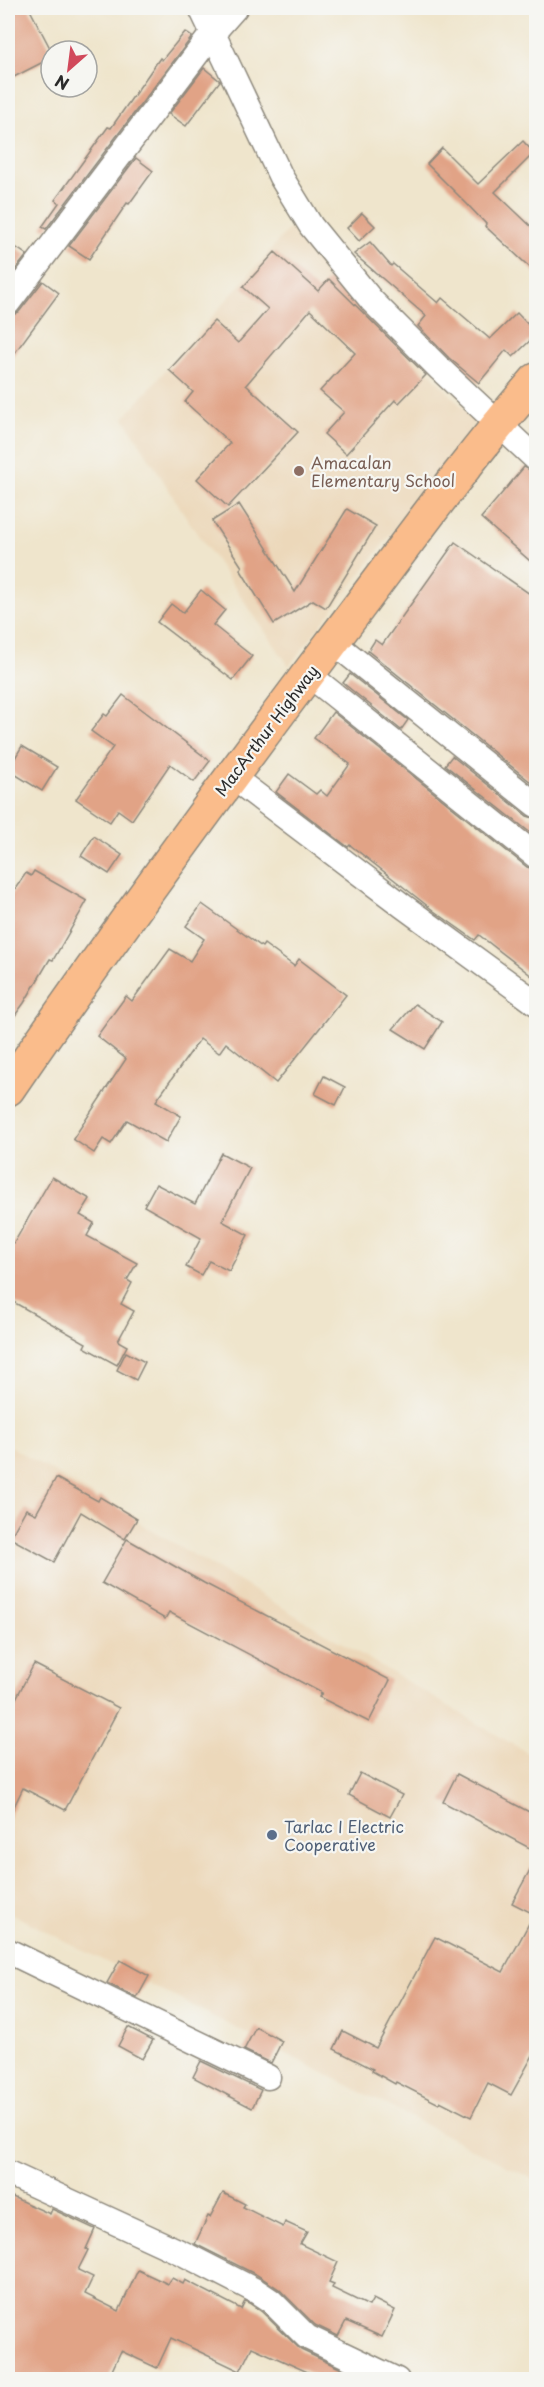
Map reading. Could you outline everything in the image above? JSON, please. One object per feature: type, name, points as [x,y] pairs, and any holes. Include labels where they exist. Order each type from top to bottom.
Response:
[{"type":"highway","name":"MacArthur Highway","points":[[8,1089],[113,937],[231,776],[499,423],[537,380]]},
{"type":"street","points":[[201,8],[280,177],[311,226],[372,301],[440,369],[537,459]]},
{"type":"street","points":[[8,303],[212,34],[235,8]]},
{"type":"street","points":[[333,642],[537,805]]},
{"type":"street","points":[[308,674],[537,856]]},
{"type":"street","points":[[231,776],[403,906],[537,1003]]},
{"type":"street","points":[[8,1951],[268,2077]]},
{"type":"street","points":[[8,2173],[184,2254],[256,2291],[271,2301],[307,2337],[397,2379]]},
{"type":"shaded area","name":"Amacalan Elementary School","points":[[292,225],[477,423],[289,666],[188,520],[124,418]]},
{"type":"shaded area","name":"Tarlac I Electric Cooperative","points":[[8,1445],[536,1758],[536,2181],[8,1912]]},
{"type":"building","points":[[8,8],[29,8],[45,39],[39,39],[39,64],[8,80]]},
{"type":"building","points":[[185,32],[192,37],[46,229],[42,227],[59,203],[55,200],[108,127],[111,128],[160,58],[162,60]]},
{"type":"building","points":[[204,68],[220,81],[186,126],[169,114]]},
{"type":"building","points":[[523,141],[534,153],[495,192],[537,232],[537,274],[485,226],[486,224],[427,164],[442,148],[478,184]]},
{"type":"building","points":[[136,158],[153,171],[129,204],[127,203],[89,259],[69,246]]},
{"type":"building","points":[[362,213],[375,226],[359,241],[347,228]]},
{"type":"building","points":[[8,242],[27,255],[12,274],[8,271]]},
{"type":"building","points":[[370,242],[391,266],[393,264],[438,303],[442,298],[490,339],[517,313],[537,334],[513,357],[506,350],[479,383],[449,358],[418,326],[426,316],[354,254]]},
{"type":"building","points":[[275,252],[318,291],[329,279],[426,375],[399,403],[395,400],[346,454],[324,434],[344,412],[320,391],[355,353],[310,310],[246,385],[298,432],[228,507],[197,479],[230,443],[185,402],[193,392],[169,370],[214,321],[238,343],[268,309],[243,287]]},
{"type":"building","points":[[43,281],[59,293],[8,362],[8,317],[19,312]]},
{"type":"building","points":[[524,467],[537,473],[537,567],[481,518]]},
{"type":"building","points":[[239,504],[295,592],[347,509],[376,526],[326,608],[313,600],[274,624],[240,569],[242,567],[212,521]]},
{"type":"building","points":[[455,542],[537,599],[537,787],[368,651],[375,640],[382,645]]},
{"type":"building","points":[[201,590],[225,610],[213,625],[252,656],[233,680],[157,622],[171,604],[183,613]]},
{"type":"building","points":[[350,674],[408,720],[401,730],[343,683]]},
{"type":"building","points":[[123,695],[210,761],[194,782],[170,764],[132,820],[118,810],[110,822],[76,799],[113,747],[91,731],[104,714],[107,716]]},
{"type":"building","points":[[333,712],[527,867],[537,870],[537,980],[479,935],[475,940],[434,911],[350,845],[348,847],[276,792],[289,774],[316,794],[320,790],[327,796],[350,764],[314,738]]},
{"type":"building","points":[[22,746],[57,767],[42,791],[8,770]]},
{"type":"building","points":[[452,756],[527,816],[537,819],[537,838],[445,765]]},
{"type":"building","points":[[94,836],[122,855],[109,874],[81,856]]},
{"type":"building","points":[[34,871],[87,901],[53,960],[50,959],[8,1025],[8,899],[26,873],[31,876]]},
{"type":"building","points":[[202,904],[262,947],[264,944],[294,966],[299,959],[346,995],[276,1083],[226,1043],[219,1053],[200,1039],[156,1101],[181,1116],[166,1142],[127,1120],[111,1144],[103,1139],[94,1153],[73,1139],[126,1059],[97,1036],[126,996],[132,1001],[170,949],[190,961],[204,939],[186,926]]},
{"type":"building","points":[[415,1004],[442,1022],[425,1049],[393,1029]]},
{"type":"building","points":[[324,1076],[345,1087],[336,1105],[315,1094]]},
{"type":"building","points":[[221,1153],[250,1168],[222,1221],[248,1235],[229,1271],[209,1261],[201,1275],[186,1267],[201,1238],[144,1206],[156,1184],[195,1204]]},
{"type":"building","points":[[52,1177],[90,1199],[80,1215],[94,1223],[87,1236],[137,1263],[127,1280],[132,1283],[121,1304],[134,1311],[118,1341],[127,1346],[117,1365],[84,1347],[86,1343],[8,1299],[8,1239],[14,1243]]},
{"type":"building","points":[[126,1352],[145,1362],[136,1380],[117,1370]]},
{"type":"building","points":[[56,1478],[98,1501],[100,1497],[137,1519],[125,1539],[81,1512],[54,1562],[10,1538],[26,1509],[36,1514]]},
{"type":"building","points":[[127,1539],[204,1583],[390,1680],[369,1722],[319,1697],[322,1693],[169,1612],[165,1619],[102,1583]]},
{"type":"building","points":[[34,1664],[119,1708],[65,1810],[23,1788],[8,1819],[8,1714]]},
{"type":"building","points":[[360,1773],[402,1795],[390,1817],[349,1795]]},
{"type":"building","points":[[457,1774],[537,1816],[537,1852],[443,1802]]},
{"type":"building","points":[[537,1857],[537,2048],[511,2095],[488,2083],[471,2117],[440,2101],[439,2104],[396,2082],[395,2084],[372,2071],[373,2069],[334,2049],[343,2031],[376,2048],[435,1937],[503,1972],[534,1914],[512,1903]]},
{"type":"building","points":[[120,1960],[149,1976],[137,1998],[107,1983]]},
{"type":"building","points":[[128,2027],[153,2040],[142,2059],[118,2046]]},
{"type":"building","points":[[256,2027],[282,2041],[271,2063],[244,2050]]},
{"type":"building","points":[[201,2061],[261,2090],[252,2108],[193,2077]]},
{"type":"building","points":[[223,2193],[245,2204],[243,2207],[283,2227],[285,2222],[307,2232],[300,2244],[338,2262],[329,2282],[334,2284],[332,2288],[369,2306],[373,2299],[395,2310],[382,2337],[346,2321],[338,2336],[315,2325],[279,2289],[257,2275],[195,2244],[208,2216],[210,2217]]},
{"type":"building","points":[[8,2195],[50,2214],[52,2209],[95,2229],[78,2270],[93,2277],[85,2294],[119,2311],[138,2270],[168,2284],[172,2278],[183,2284],[185,2280],[241,2309],[245,2301],[249,2303],[262,2312],[301,2350],[363,2379],[323,2379],[252,2347],[240,2371],[171,2338],[157,2368],[121,2351],[108,2379],[8,2379]]},
{"type":"place","name":"Amacalan Elementary School","points":[[299,471]]},
{"type":"place","name":"Tarlac I Electric Cooperative","points":[[272,1835]]}]
